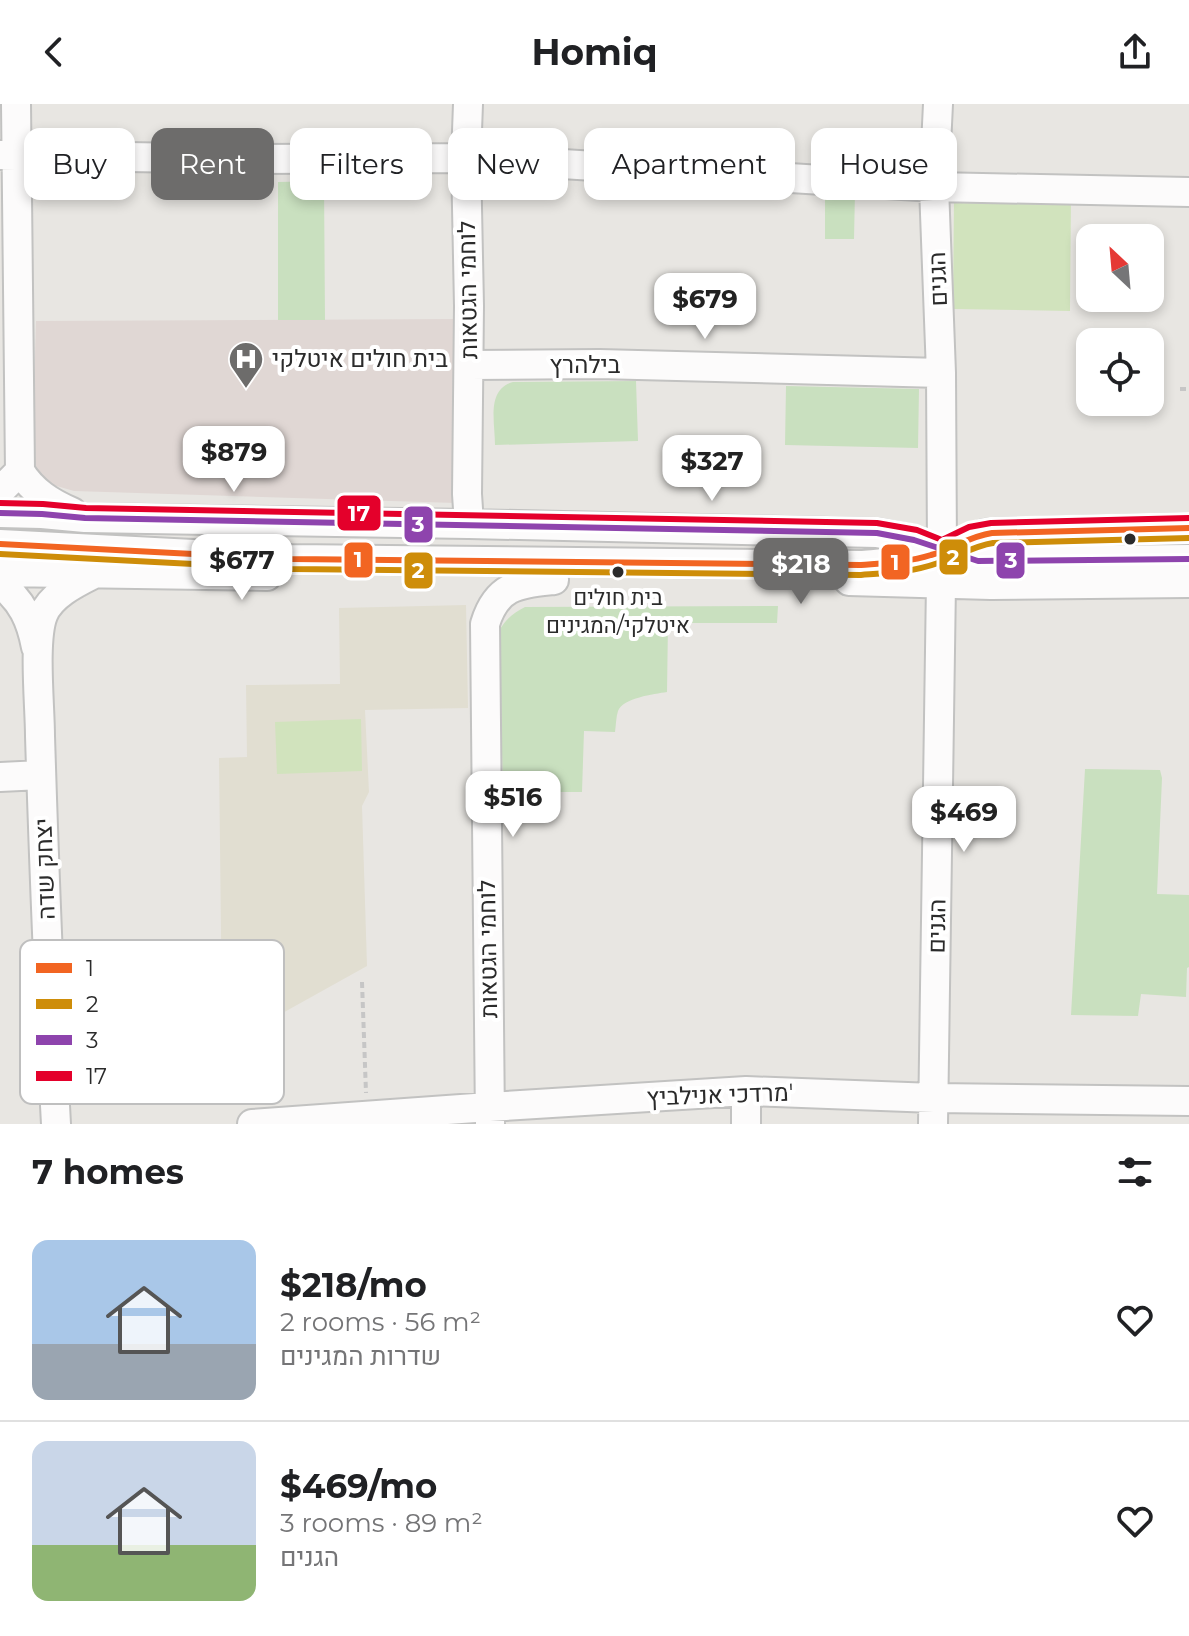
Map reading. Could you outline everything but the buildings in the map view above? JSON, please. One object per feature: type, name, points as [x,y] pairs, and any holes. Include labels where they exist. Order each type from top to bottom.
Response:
[{"type":"street","points":[[16,104],[8,154],[20,471],[41,496],[85,518]]},
{"type":"street","name":"לוחמי הגטאות","points":[[467,128],[468,104]]},
{"type":"street","name":"הגנים","points":[[937,128],[938,104]]},
{"type":"street","points":[[8,154],[253,159],[448,158]]},
{"type":"street","points":[[568,164],[811,179]]},
{"type":"street","points":[[957,187],[1189,192]]},
{"type":"street","name":"לוחמי הגטאות","points":[[467,200],[469,524]]},
{"type":"street","name":"הגנים","points":[[934,200],[941,373],[942,551]]},
{"type":"street","name":"בילהרץ","points":[[469,365],[599,364],[941,373]]},
{"type":"street","points":[[0,491],[20,471]]},
{"type":"street","points":[[0,513],[85,518],[877,533],[914,540],[978,561],[1189,559]]},
{"type":"street","points":[[11,544],[291,559],[861,565],[933,555],[972,537],[992,533],[1189,528]]},
{"type":"street","points":[[0,572],[554,580],[786,579],[991,585],[1189,583]]},
{"type":"street","name":"יצחק שדה","points":[[48,940],[38,662],[40,623],[44,612],[59,596],[94,574]]},
{"type":"street","name":"לוחמי הגטאות","points":[[489,1115],[485,624],[490,609],[502,594],[521,583],[554,580]]},
{"type":"street","name":"הגנים","points":[[934,1111],[941,583]]},
{"type":"street","name":"יצחק שדה","points":[[0,584],[15,596],[29,620],[38,662]]},
{"type":"street","points":[[0,777],[41,775]]},
{"type":"street","points":[[746,1091],[746,1124]]},
{"type":"street","name":"מרדכי אנילביץ'","points":[[252,1124],[367,1115],[489,1115],[746,1091],[934,1111],[1189,1101]]},
{"type":"street","name":"יצחק שדה","points":[[55,1104],[56,1124]]},
{"type":"path","points":[[1180,389],[1189,389]]},
{"type":"path","points":[[362,982],[367,1115]]},
{"type":"shaded area","name":"בית חולים איטלקי","points":[[460,319],[456,503],[74,491],[53,485],[40,474],[32,459],[36,321]]},
{"type":"shaded area","points":[[466,605],[468,708],[365,710],[369,792],[362,806],[367,966],[284,1012],[284,940],[221,940],[219,758],[247,757],[246,685],[340,684],[339,608]]},
{"type":"green space","points":[[278,182],[290,182],[290,200],[324,200],[325,320],[278,320]]},
{"type":"green space","points":[[1071,198],[1070,311],[953,309],[954,200]]},
{"type":"green space","points":[[825,200],[855,200],[854,239],[825,239]]},
{"type":"green space","points":[[636,381],[638,441],[495,445],[495,399],[504,386],[513,382]]},
{"type":"green space","points":[[786,386],[919,389],[918,448],[785,445]]},
{"type":"green space","points":[[778,606],[777,623],[668,623],[667,692],[626,703],[617,713],[615,732],[584,731],[582,792],[503,792],[499,631],[517,612],[525,607]]},
{"type":"green space","points":[[361,719],[362,771],[277,774],[275,722]]},
{"type":"green space","points":[[1085,769],[1160,770],[1157,894],[1189,895],[1186,997],[1141,994],[1138,1016],[1071,1015]]},
{"type":"transit line","name":"17","points":[[0,503],[86,508],[877,523],[917,530],[942,540],[969,527],[991,523],[1189,518]]},
{"type":"transit line","name":"3","points":[[0,513],[85,518],[877,533],[914,540],[978,561],[1189,559]]},
{"type":"transit line","name":"1","points":[[0,544],[291,559],[861,565],[923,557],[992,533],[1189,528]]},
{"type":"transit line","name":"2","points":[[0,554],[291,569],[861,575],[919,568],[993,543],[1189,538]]},
{"type":"place","name":"בית חולים איטלקי","points":[[246,390]]},
{"type":"place","name":"בית חולים איטלקי/המגינים","points":[[618,572]]}]
